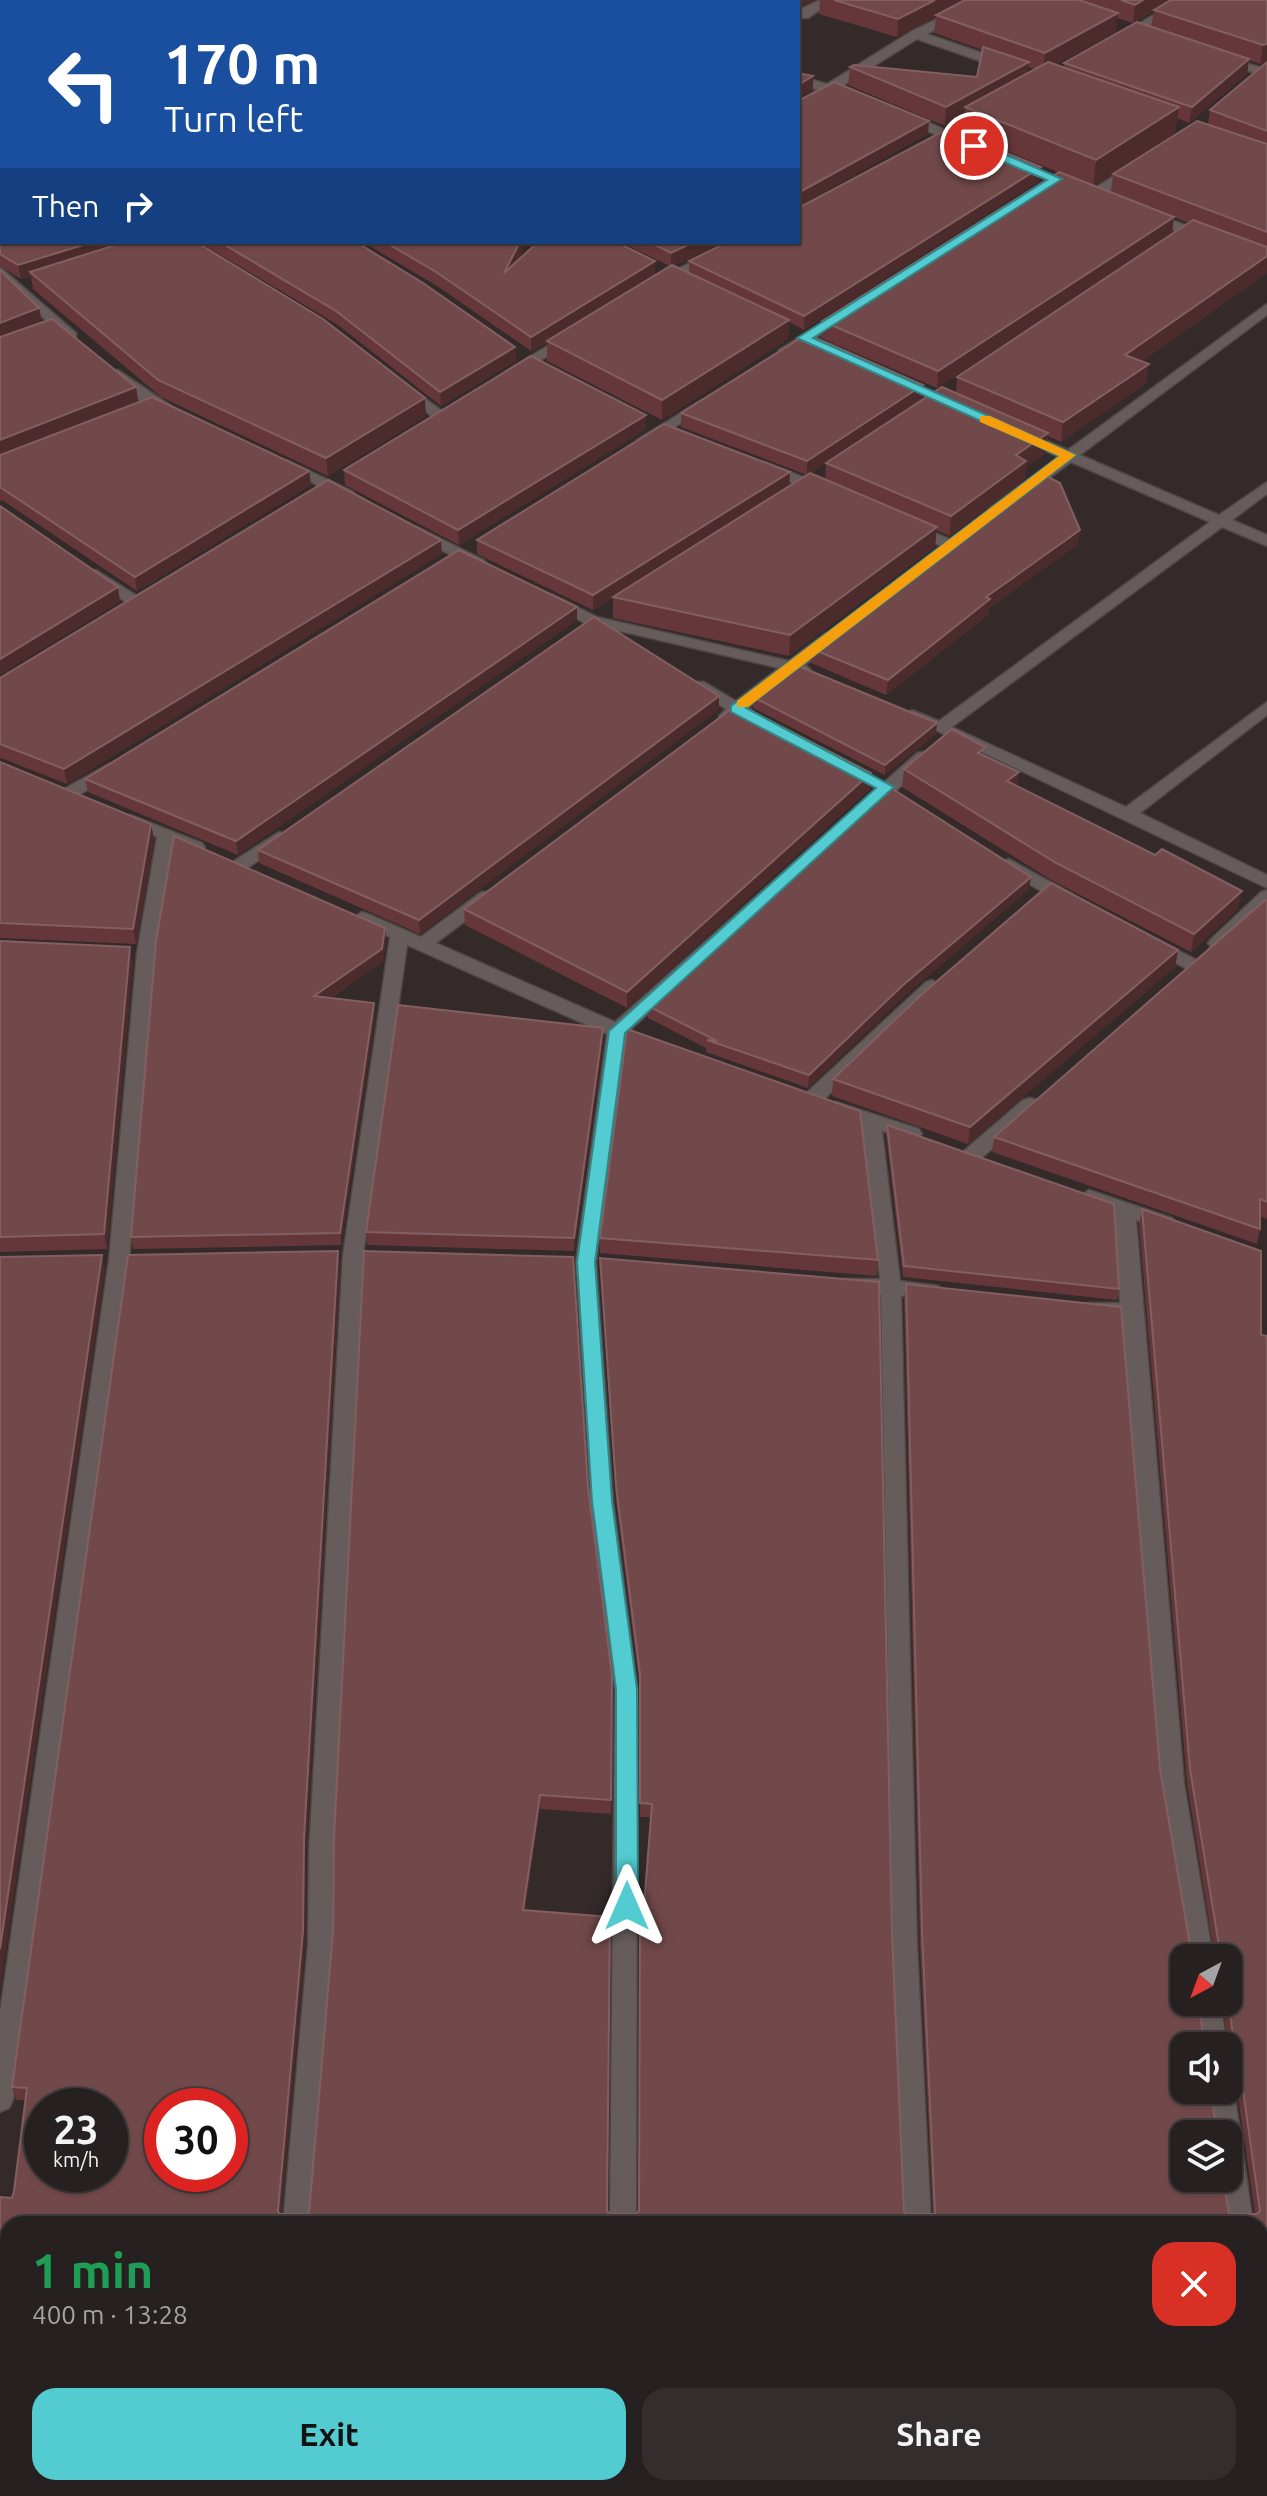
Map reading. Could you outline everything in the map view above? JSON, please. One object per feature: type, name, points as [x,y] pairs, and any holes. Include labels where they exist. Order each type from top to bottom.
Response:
[{"type":"street","points":[[800,14],[804,15],[828,0]]},
{"type":"street","points":[[800,107],[916,34],[985,0]]},
{"type":"street","points":[[1108,44],[1127,28],[1188,0]]},
{"type":"street","points":[[1127,28],[1148,35]]},
{"type":"street","points":[[916,34],[1014,69]]},
{"type":"street","points":[[1204,53],[1265,70]]},
{"type":"street","points":[[1249,81],[1265,70]]},
{"type":"street","points":[[800,80],[833,87],[862,99]]},
{"type":"street","points":[[890,111],[974,146]]},
{"type":"street","points":[[934,142],[961,126]]},
{"type":"street","points":[[1094,195],[1142,164]]},
{"type":"street","points":[[1135,210],[1215,241]]},
{"type":"street","points":[[1176,240],[1189,231]]},
{"type":"street","points":[[645,291],[671,275],[738,244]]},
{"type":"street","points":[[0,271],[24,285],[50,327],[81,344]]},
{"type":"street","points":[[778,355],[857,306]]},
{"type":"street","points":[[986,518],[1267,308]]},
{"type":"street","points":[[504,377],[581,330]]},
{"type":"street","points":[[105,364],[147,406],[183,417]]},
{"type":"street","points":[[391,376],[440,416]]},
{"type":"street","points":[[625,452],[714,396]]},
{"type":"street","points":[[1010,430],[1267,541]]},
{"type":"street","points":[[269,457],[366,505]]},
{"type":"street","points":[[750,462],[837,496]]},
{"type":"street","points":[[623,2216],[626,1689],[602,1501],[586,1263],[617,1031],[948,730],[1267,487]]},
{"type":"street","points":[[894,521],[951,545]]},
{"type":"street","points":[[405,525],[498,573]]},
{"type":"street","points":[[86,568],[135,602]]},
{"type":"street","points":[[539,593],[594,620],[645,652]]},
{"type":"street","points":[[594,620],[793,665],[820,676]]},
{"type":"street","points":[[711,728],[842,628]]},
{"type":"street","points":[[684,676],[736,709],[777,730]]},
{"type":"street","points":[[1128,814],[1267,707]]},
{"type":"street","points":[[901,710],[1128,814],[1267,882]]},
{"type":"street","points":[[122,761],[62,791],[234,863],[292,829]]},
{"type":"street","points":[[0,2100],[119,1260],[139,952],[166,835]]},
{"type":"street","points":[[993,854],[1041,893],[1086,909]]},
{"type":"street","points":[[423,944],[498,888]]},
{"type":"street","points":[[1140,937],[1188,970],[1267,896]]},
{"type":"street","points":[[341,909],[647,1042]]},
{"type":"street","points":[[297,2216],[320,1945],[321,1852],[353,1256],[399,934]]},
{"type":"street","points":[[929,1140],[803,1098],[944,976]]},
{"type":"street","points":[[972,1155],[1042,1095]]},
{"type":"street","points":[[871,1120],[891,1287],[905,1946],[918,2216]]},
{"type":"street","points":[[1070,1190],[1182,1229]]},
{"type":"street","points":[[1125,1210],[1172,1783],[1199,1944]]},
{"type":"street","points":[[830,1282],[951,1293]]},
{"type":"street","points":[[1071,1306],[1131,1312]]},
{"type":"street","points":[[1235,2192],[1239,2216]]},
{"type":"building","points":[[834,0],[935,0],[898,19]]},
{"type":"building","points":[[965,0],[1079,0],[1118,13],[1045,53],[936,15]]},
{"type":"building","points":[[1121,0],[1143,0],[1135,5]]},
{"type":"building","points":[[1171,0],[1267,0],[1267,44],[1154,10]]},
{"type":"building","points":[[1137,22],[1249,59],[1192,107],[1064,63]]},
{"type":"building","points":[[983,47],[1029,62],[946,107],[850,67],[977,77]]},
{"type":"building","points":[[1048,62],[1179,107],[1096,160],[965,107]]},
{"type":"building","points":[[1267,62],[1267,131],[1210,110]]},
{"type":"building","points":[[800,73],[813,76],[800,84]]},
{"type":"building","points":[[834,82],[929,121],[800,192],[800,100]]},
{"type":"building","points":[[1197,121],[1267,144],[1267,232],[1113,174]]},
{"type":"building","points":[[947,129],[1041,167],[804,316],[689,261],[724,244],[800,244],[800,207]]},
{"type":"building","points":[[1059,172],[1174,217],[938,371],[822,321]]},
{"type":"building","points":[[1193,220],[1267,247],[1267,256],[1125,355],[1149,364],[1063,422],[957,377]]},
{"type":"building","points":[[0,244],[86,244],[18,265],[0,254]]},
{"type":"building","points":[[119,244],[199,244],[323,319],[425,398],[326,458],[158,380],[30,272]]},
{"type":"building","points":[[223,244],[359,244],[423,283],[515,347],[440,392],[336,311]]},
{"type":"building","points":[[388,244],[519,244],[504,273],[536,244],[620,244],[655,261],[531,337],[436,272]]},
{"type":"building","points":[[653,244],[690,244],[671,253]]},
{"type":"building","points":[[672,265],[789,320],[662,400],[547,341]]},
{"type":"building","points":[[0,270],[39,308],[0,323]]},
{"type":"building","points":[[52,319],[136,387],[0,440],[0,337]]},
{"type":"building","points":[[807,334],[923,385],[807,461],[681,413]]},
{"type":"building","points":[[531,356],[646,415],[458,530],[344,470]]},
{"type":"building","points":[[942,387],[1048,433],[1016,455],[1026,461],[951,516],[826,463]]},
{"type":"building","points":[[152,397],[309,471],[135,577],[0,487],[0,455]]},
{"type":"building","points":[[664,424],[790,472],[593,595],[477,540]]},
{"type":"building","points":[[810,473],[937,527],[790,635],[613,597]]},
{"type":"building","points":[[1044,475],[1060,483],[1080,530],[986,597],[990,599],[888,680],[812,649]]},
{"type":"building","points":[[328,480],[441,540],[64,769],[0,744],[0,678]]},
{"type":"building","points":[[0,506],[118,587],[0,659]]},
{"type":"building","points":[[459,550],[577,607],[236,841],[85,779]]},
{"type":"building","points":[[594,617],[719,696],[419,920],[258,850]]},
{"type":"building","points":[[796,665],[937,723],[885,765],[753,697]]},
{"type":"building","points":[[738,704],[871,773],[627,992],[464,909]]},
{"type":"building","points":[[952,729],[985,747],[978,753],[1019,772],[1007,781],[1155,855],[1162,849],[1242,891],[1194,934],[1056,863],[904,769]]},
{"type":"building","points":[[0,762],[151,824],[133,929],[0,923]]},
{"type":"building","points":[[888,786],[1031,877],[902,986],[809,1075],[707,1040],[717,1041],[648,1006]]},
{"type":"building","points":[[174,836],[385,928],[382,949],[314,996],[374,1003],[340,1233],[131,1237],[156,941]]},
{"type":"building","points":[[1051,883],[1178,950],[970,1127],[833,1079],[921,995]]},
{"type":"building","points":[[1265,900],[1267,1202],[1260,1199],[1260,1229],[994,1137]]},
{"type":"building","points":[[0,941],[130,947],[104,1234],[0,1237]]},
{"type":"building","points":[[398,1005],[603,1028],[574,1238],[366,1232]]},
{"type":"building","points":[[627,1029],[860,1111],[878,1260],[600,1238]]},
{"type":"building","points":[[887,1125],[1114,1204],[1119,1289],[904,1266]]},
{"type":"building","points":[[1142,1209],[1261,1251],[1261,1335],[1267,1336],[1267,2216],[0,2216],[0,2197],[12,2198],[14,2191],[24,2112],[24,2192],[128,2192],[128,2088],[12,2087],[128,1255],[338,1251],[304,1838],[303,1931],[280,2214],[309,2214],[333,1931],[334,1838],[364,1251],[573,1257],[588,1487],[612,1675],[611,1800],[540,1795],[523,1910],[610,1917],[607,2211],[610,2214],[636,2214],[639,2211],[640,1919],[643,1919],[652,1804],[640,1803],[640,1674],[616,1486],[600,1258],[879,1282],[892,1933],[904,2212],[907,2214],[935,2214],[922,1932],[906,1284],[1121,1307],[1160,1769],[1190,1944],[1170,1944],[1170,2016],[1201,2016],[1203,2032],[1170,2032],[1170,2104],[1213,2104],[1215,2120],[1170,2120],[1170,2192],[1225,2192],[1229,2214],[1257,2214],[1260,2211],[1242,2083],[1242,2032],[1233,2032],[1230,2016],[1242,2016],[1242,1944],[1219,1944],[1190,1769]]},
{"type":"building","points":[[102,1255],[0,1949],[0,1257]]},
{"type":"slow traffic","points":[[743,704],[1069,455],[985,419]]},
{"type":"route","points":[[627,1906],[626,1689],[602,1501],[586,1262],[617,1031],[886,787],[736,709],[1069,455],[803,338],[1056,179],[974,146]]}]
